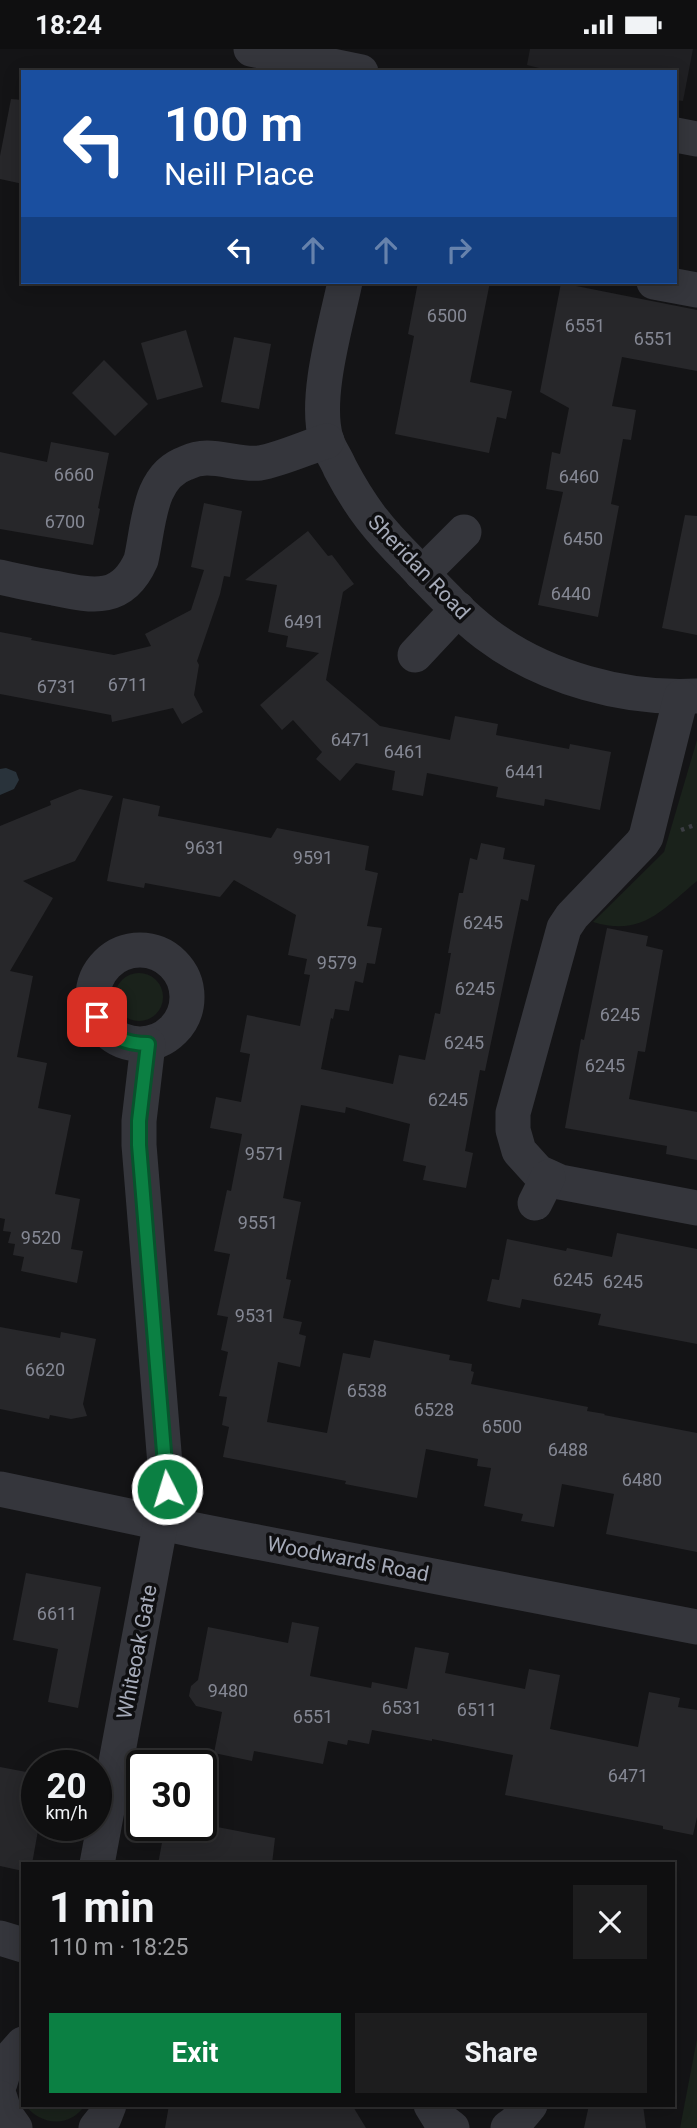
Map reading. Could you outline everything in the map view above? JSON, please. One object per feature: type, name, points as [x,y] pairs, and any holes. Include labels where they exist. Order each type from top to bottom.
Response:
[{"type":"street","points":[[251,49],[351,70]]},
{"type":"street","points":[[677,135],[697,139]]},
{"type":"street","name":"Sheridan Road","points":[[345,284],[325,388],[323,415],[327,441],[365,511],[389,540],[458,609],[503,646],[544,667],[603,686],[636,692],[689,696]]},
{"type":"street","points":[[665,284],[697,290]]},
{"type":"street","points":[[0,577],[84,595],[105,595],[132,577],[141,560],[155,495],[159,482],[168,472],[179,465],[205,457],[263,463],[327,441]]},
{"type":"street","points":[[422,573],[464,532]]},
{"type":"street","points":[[415,655],[458,609]]},
{"type":"street","points":[[689,696],[646,837],[564,928],[512,1123],[519,1151],[538,1172],[541,1190],[572,1185],[697,1208]]},
{"type":"street","name":"Whiteoak Gate","points":[[97,1862],[167,1489],[139,1145],[139,1121],[148,1044]]},
{"type":"street","name":"Woodwards Road","points":[[0,1489],[697,1627]]},
{"type":"street","points":[[0,1938],[21,1944]]},
{"type":"street","points":[[0,2083],[6,2063],[21,2046]]},
{"type":"street","points":[[0,2098],[5,2114],[15,2128]]},
{"type":"street","points":[[96,2128],[108,2107]]},
{"type":"street","points":[[431,2107],[439,2118],[452,2128]]},
{"type":"street","points":[[508,2128],[516,2123],[528,2107]]},
{"type":"shaded area","points":[[530,49],[693,49],[683,101],[677,100],[677,70],[547,70],[527,65]]},
{"type":"shaded area","points":[[697,740],[697,881],[662,911],[638,923],[610,926],[593,922],[664,852]]},
{"type":"shaded area","points":[[0,769],[16,772],[19,780],[14,789],[0,795]]},
{"type":"shaded area","points":[[139,973],[148,974],[156,980],[162,988],[162,1006],[156,1014],[148,1020],[139,1021],[130,1020],[122,1014],[116,1006],[115,997],[116,988],[122,980],[130,974]]},
{"type":"shaded area","points":[[697,2039],[697,2128],[680,2128]]},
{"type":"shaded area","points":[[27,2107],[83,2107],[72,2118],[55,2122]]},
{"type":"building","points":[[11,99],[21,100],[21,184],[0,179],[0,156]]},
{"type":"building","points":[[418,284],[490,284],[470,382],[512,391],[506,419],[497,417],[489,453],[395,434],[414,336],[408,334]]},
{"type":"building","points":[[561,284],[697,310],[697,371],[622,357],[612,406],[636,410],[631,440],[623,439],[611,504],[619,506],[598,617],[538,605],[563,492],[546,489],[552,452],[560,454],[569,408],[540,392]]},
{"type":"building","points":[[186,330],[203,387],[157,400],[141,343]]},
{"type":"building","points":[[234,337],[271,344],[259,409],[221,402]]},
{"type":"building","points":[[104,360],[148,404],[115,436],[72,393]]},
{"type":"building","points":[[51,442],[109,453],[93,545],[0,529],[0,452],[47,462]]},
{"type":"building","points":[[204,503],[242,511],[230,577],[224,576],[197,661],[199,665],[194,695],[203,712],[182,724],[173,708],[112,722],[111,715],[0,694],[0,632],[114,655],[151,646],[145,634],[191,610],[204,570],[191,567]]},
{"type":"building","points":[[685,515],[697,516],[697,635],[662,628]]},
{"type":"building","points":[[308,531],[328,556],[332,555],[354,584],[343,592],[326,680],[380,726],[450,740],[455,716],[498,724],[496,735],[569,749],[570,744],[611,752],[600,810],[545,799],[544,806],[496,797],[498,787],[427,773],[423,796],[392,790],[395,771],[356,763],[340,781],[316,759],[322,752],[293,720],[282,730],[260,705],[319,653],[286,647],[288,636],[268,632],[277,585],[245,580]]},
{"type":"building","points":[[80,789],[113,796],[75,861],[23,881],[53,898],[10,971],[33,976],[17,1057],[47,1063],[38,1108],[71,1115],[55,1194],[80,1199],[71,1249],[83,1251],[77,1283],[21,1271],[24,1257],[13,1255],[15,1244],[8,1243],[11,1232],[3,1231],[5,1219],[0,1218],[0,826],[51,805],[50,801]]},
{"type":"building","points":[[123,798],[160,806],[158,816],[271,838],[277,828],[369,846],[365,870],[378,873],[367,926],[382,928],[375,964],[367,963],[363,983],[355,981],[349,1011],[335,1009],[321,1069],[393,1084],[399,1055],[425,1060],[435,1013],[440,1014],[459,893],[463,893],[470,858],[477,860],[481,843],[505,848],[503,859],[535,865],[528,901],[521,899],[485,1071],[480,1070],[465,1151],[473,1153],[466,1188],[423,1180],[426,1166],[403,1161],[410,1124],[346,1107],[345,1113],[301,1105],[283,1198],[301,1202],[286,1279],[291,1280],[283,1318],[302,1322],[299,1334],[306,1336],[300,1367],[278,1362],[267,1422],[327,1433],[343,1353],[370,1358],[374,1340],[450,1355],[449,1360],[472,1364],[471,1371],[474,1372],[471,1384],[588,1407],[587,1411],[697,1433],[697,1552],[606,1534],[614,1494],[562,1484],[554,1527],[521,1521],[523,1514],[484,1506],[491,1468],[477,1466],[478,1459],[426,1449],[417,1498],[223,1457],[229,1427],[222,1425],[227,1397],[219,1396],[228,1352],[221,1350],[228,1317],[217,1315],[230,1254],[214,1251],[227,1190],[231,1191],[242,1134],[210,1128],[216,1097],[241,1102],[250,1054],[240,1052],[247,1015],[300,1026],[310,975],[304,974],[307,959],[288,955],[296,915],[234,880],[220,897],[145,883],[144,888],[107,881]]},
{"type":"building","points":[[607,928],[648,936],[646,946],[663,950],[645,1052],[638,1051],[629,1099],[697,1112],[697,1160],[666,1154],[667,1146],[565,1128],[581,1039],[584,1040]]},
{"type":"building","points":[[617,1233],[697,1249],[697,1344],[598,1325],[601,1314],[522,1299],[520,1308],[487,1301],[492,1279],[499,1280],[507,1239],[612,1257]]},
{"type":"building","points":[[0,1327],[60,1338],[61,1332],[96,1339],[83,1404],[87,1416],[71,1419],[50,1415],[49,1419],[0,1409]]},
{"type":"building","points":[[26,1573],[101,1587],[78,1708],[48,1702],[58,1649],[13,1640]]},
{"type":"building","points":[[292,1622],[319,1627],[310,1676],[371,1688],[372,1682],[407,1689],[415,1647],[449,1653],[445,1673],[525,1689],[529,1669],[560,1675],[550,1729],[638,1747],[649,1692],[680,1698],[678,1707],[697,1710],[697,1817],[693,1835],[663,1829],[663,1826],[505,1795],[513,1755],[432,1739],[372,1730],[369,1744],[348,1740],[347,1745],[328,1741],[323,1764],[254,1751],[252,1761],[217,1754],[215,1750],[222,1712],[196,1706],[189,1696],[191,1686],[198,1680],[208,1627],[288,1643]]},
{"type":"building","points":[[0,1767],[21,1771],[21,1841],[36,1841],[32,1862],[21,1862],[21,1871],[0,1866]]},
{"type":"building","points":[[217,1827],[275,1838],[272,1862],[158,1862],[162,1841],[217,1841]]},
{"type":"building","points":[[169,2107],[353,2107],[366,2128],[165,2128]]},
{"type":"building","points":[[589,2107],[643,2107],[646,2128],[584,2128]]},
{"type":"route","points":[[97,1017],[118,1039],[148,1044],[139,1121],[139,1145],[167,1489]]}]
